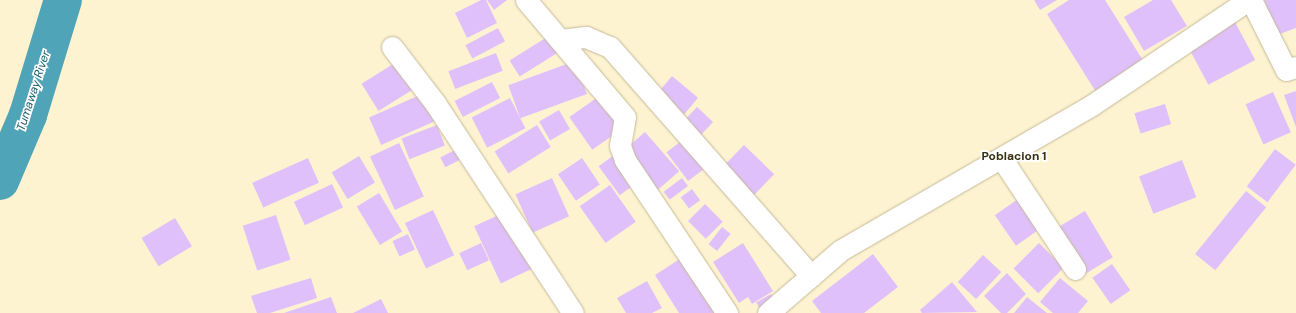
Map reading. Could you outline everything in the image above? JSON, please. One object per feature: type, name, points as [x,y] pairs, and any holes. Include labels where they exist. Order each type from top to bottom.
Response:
[{"type":"street","points":[[526,0],[625,117],[620,146],[625,160],[727,313]]},
{"type":"street","points":[[768,313],[841,250],[1002,159],[1092,105],[1250,0],[1286,70],[1296,67]]},
{"type":"street","points":[[560,40],[586,37],[610,47],[811,276]]},
{"type":"street","points":[[392,47],[435,103],[573,313]]},
{"type":"street","points":[[1002,159],[1075,269]]},
{"type":"building","points":[[481,0],[486,0],[497,23],[467,38],[455,13]]},
{"type":"building","points":[[487,0],[507,0],[494,10]]},
{"type":"building","points":[[1034,0],[1057,0],[1040,10]]},
{"type":"building","points":[[1069,0],[1105,0],[1144,62],[1096,92],[1047,14]]},
{"type":"building","points":[[1153,0],[1171,0],[1187,26],[1144,51],[1124,17]]},
{"type":"building","points":[[1264,0],[1296,0],[1296,28],[1277,35]]},
{"type":"building","points":[[1235,22],[1255,60],[1208,85],[1188,47]]},
{"type":"building","points":[[498,28],[505,41],[472,59],[465,45]]},
{"type":"building","points":[[552,34],[562,50],[520,77],[510,60]]},
{"type":"building","points":[[496,53],[503,71],[455,89],[448,71]]},
{"type":"building","points":[[398,61],[415,88],[378,111],[362,84]]},
{"type":"building","points":[[575,61],[587,94],[520,118],[508,85]]},
{"type":"building","points":[[672,76],[698,98],[681,119],[655,97]]},
{"type":"building","points":[[492,82],[500,98],[463,117],[455,101]]},
{"type":"building","points":[[1296,91],[1296,127],[1284,95]]},
{"type":"building","points":[[1273,92],[1291,132],[1263,144],[1246,104]]},
{"type":"building","points":[[422,94],[434,121],[381,145],[369,118]]},
{"type":"building","points":[[598,97],[621,130],[592,150],[569,117]]},
{"type":"building","points":[[510,98],[525,128],[487,148],[472,118]]},
{"type":"building","points":[[1165,104],[1171,124],[1141,133],[1134,113]]},
{"type":"building","points":[[697,107],[713,122],[697,139],[681,124]]},
{"type":"building","points":[[559,110],[570,129],[550,141],[539,122]]},
{"type":"building","points":[[437,125],[445,146],[409,159],[402,139]]},
{"type":"building","points":[[537,125],[551,147],[508,174],[495,151]]},
{"type":"building","points":[[645,132],[679,171],[656,191],[622,152]]},
{"type":"building","points":[[684,139],[706,168],[688,181],[666,152]]},
{"type":"building","points":[[399,143],[424,196],[395,210],[370,157]]},
{"type":"building","points":[[744,145],[774,174],[752,197],[722,168]]},
{"type":"building","points":[[459,148],[464,158],[445,167],[440,158]]},
{"type":"building","points":[[1275,149],[1296,165],[1267,202],[1247,187]]},
{"type":"building","points":[[614,155],[635,184],[620,195],[599,166]]},
{"type":"building","points":[[359,156],[375,183],[348,199],[332,172]]},
{"type":"building","points":[[308,158],[319,183],[263,207],[252,183]]},
{"type":"building","points":[[582,158],[600,185],[576,201],[558,174]]},
{"type":"building","points":[[1182,160],[1196,197],[1153,214],[1139,176]]},
{"type":"building","points":[[552,178],[569,216],[533,233],[515,194]]},
{"type":"building","points":[[682,178],[688,186],[670,200],[664,192]]},
{"type":"building","points":[[332,184],[343,208],[305,225],[294,202]]},
{"type":"building","points":[[610,185],[636,222],[606,243],[580,206]]},
{"type":"building","points":[[692,189],[700,200],[689,209],[681,197]]},
{"type":"building","points":[[1246,191],[1266,207],[1215,270],[1195,254]]},
{"type":"building","points":[[379,193],[402,232],[380,245],[357,206]]},
{"type":"building","points":[[1021,197],[1042,227],[1016,246],[995,215]]},
{"type":"building","points":[[705,204],[723,222],[706,239],[688,221]]},
{"type":"building","points":[[433,210],[454,255],[426,268],[405,223]]},
{"type":"building","points":[[1085,211],[1113,257],[1085,274],[1058,227]]},
{"type":"building","points":[[505,212],[532,269],[501,283],[474,226]]},
{"type":"building","points":[[276,215],[291,260],[257,271],[243,226]]},
{"type":"building","points":[[175,218],[192,246],[159,266],[142,238]]},
{"type":"building","points":[[722,227],[731,234],[717,251],[708,244]]},
{"type":"building","points":[[408,234],[415,250],[399,256],[392,241]]},
{"type":"building","points":[[481,243],[489,260],[467,270],[459,253]]},
{"type":"building","points":[[743,243],[773,291],[752,304],[748,297],[739,303],[713,262]]},
{"type":"building","points":[[1039,243],[1064,268],[1038,293],[1014,268]]},
{"type":"building","points":[[873,254],[898,287],[864,313],[821,313],[812,301]]},
{"type":"building","points":[[686,255],[722,313],[679,313],[655,275]]},
{"type":"building","points":[[983,255],[1001,272],[976,299],[958,282]]},
{"type":"building","points":[[1112,264],[1130,290],[1111,304],[1092,278]]},
{"type":"building","points":[[1007,273],[1026,294],[1007,313],[1001,313],[984,296]]},
{"type":"building","points":[[311,278],[317,298],[270,313],[257,313],[251,296]]},
{"type":"building","points":[[1060,278],[1088,301],[1078,313],[1053,313],[1040,302]]},
{"type":"building","points":[[647,281],[662,308],[652,313],[626,313],[617,298]]},
{"type":"building","points":[[952,282],[977,312],[922,313],[920,310]]},
{"type":"building","points":[[771,294],[777,305],[762,313],[756,302]]},
{"type":"building","points":[[331,297],[337,313],[284,313]]},
{"type":"building","points":[[1027,297],[1047,313],[1014,313]]},
{"type":"building","points":[[381,299],[388,313],[353,313]]},
{"type":"waterway","name":"Tumaway River","points":[[0,181],[28,115],[63,0]]},
{"type":"district","name":"Poblacion 1","points":[[1014,157]]}]
